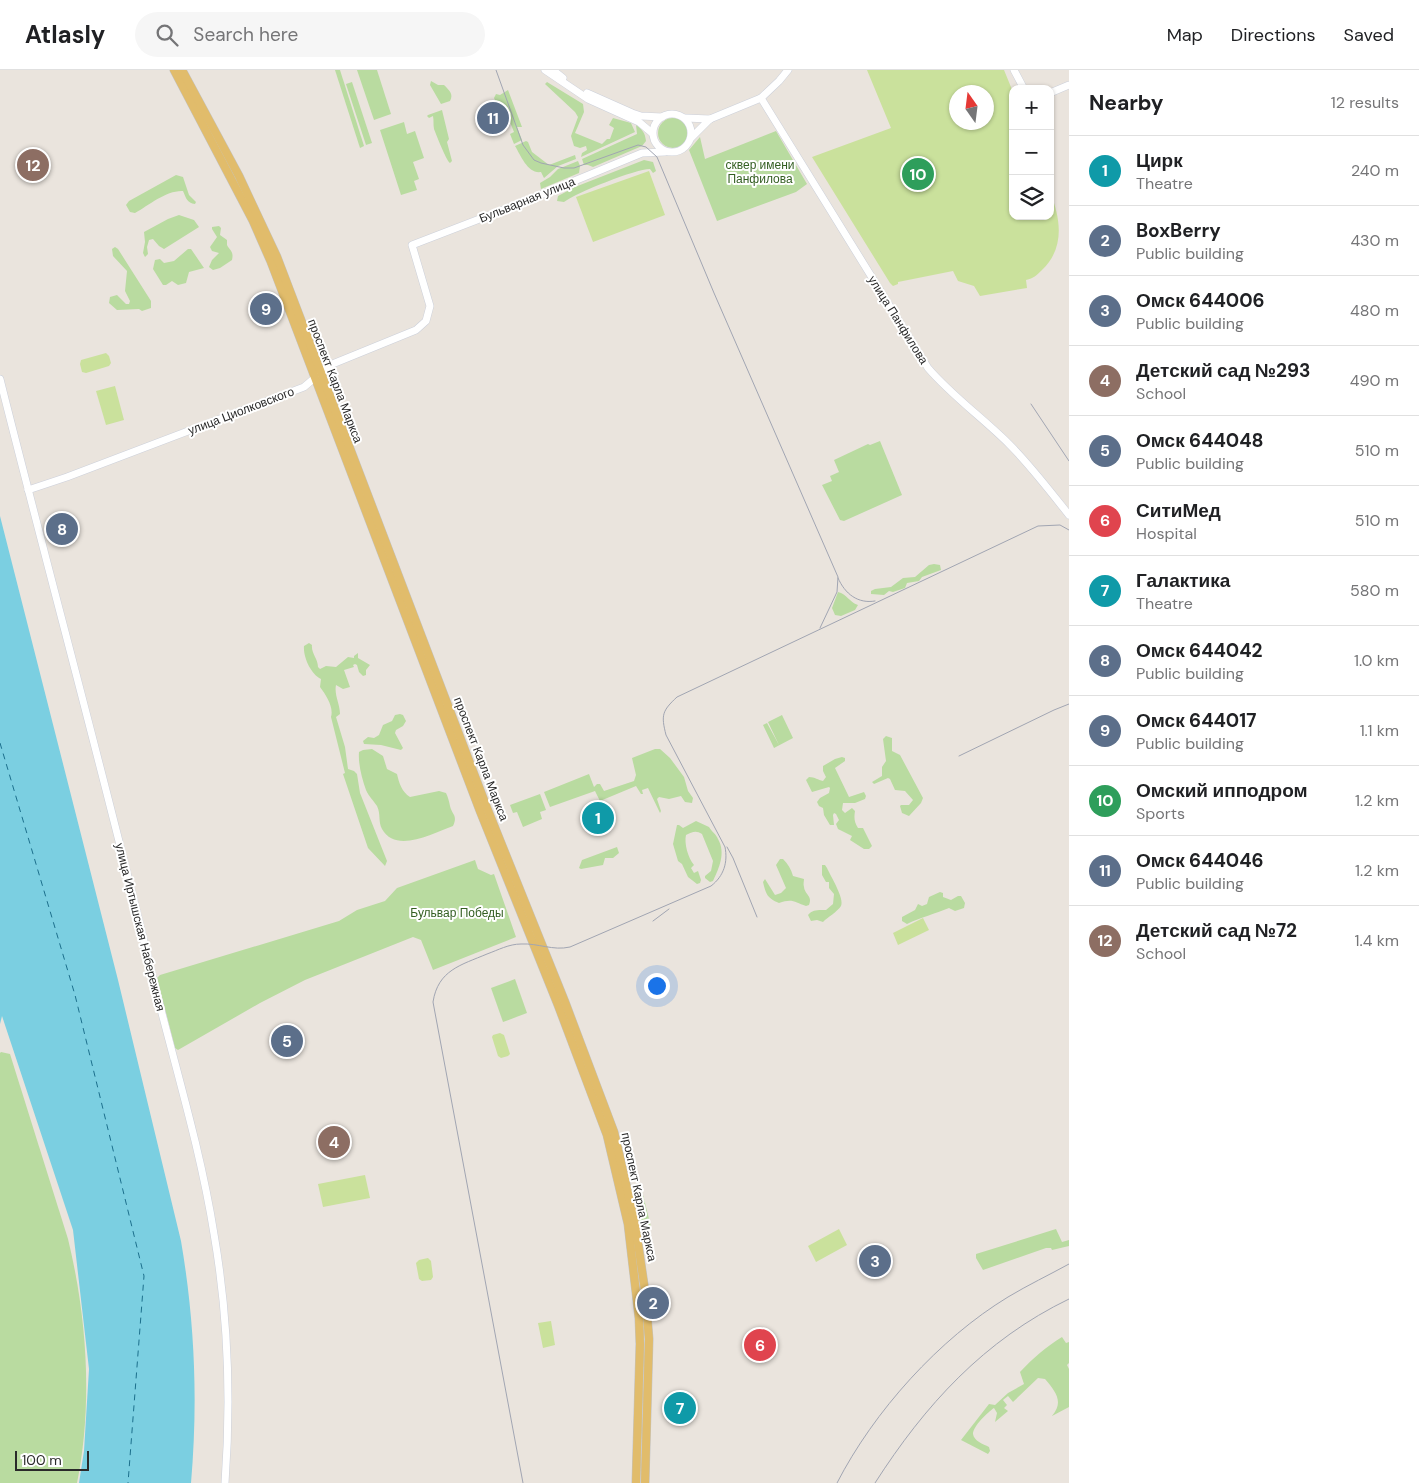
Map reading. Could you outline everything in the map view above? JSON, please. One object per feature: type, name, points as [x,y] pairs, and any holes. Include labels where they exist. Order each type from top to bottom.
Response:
[{"type":"main road","name":"проспект Карла Маркса","points":[[174,70],[249,204]]},
{"type":"main road","name":"проспект Карла Маркса","points":[[182,70],[256,219],[270,260],[318,376],[614,1132],[635,1223],[646,1300],[649,1344],[645,1483]]},
{"type":"main road","points":[[545,70],[588,99],[640,122],[653,136],[656,145],[665,152],[678,152],[688,144],[692,131],[690,124],[685,118]]},
{"type":"main road","points":[[553,70],[584,91],[616,107],[641,116],[662,117],[675,114],[685,118],[710,119]]},
{"type":"main road","points":[[691,138],[710,119],[762,98],[788,70]]},
{"type":"main road","points":[[1014,70],[1022,85]]},
{"type":"main road","points":[[1054,91],[1069,85]]},
{"type":"main road","name":"улица Панфилова","points":[[762,98],[928,368],[1034,470],[1069,515]]},
{"type":"main road","points":[[642,153],[653,136],[656,122],[662,117]]},
{"type":"main road","name":"Бульварная улица","points":[[430,303],[412,245],[642,153],[665,152]]},
{"type":"main road","name":"улица Циолковского","points":[[28,490],[304,387],[330,364],[416,330],[426,320],[430,310],[430,303]]},
{"type":"main road","name":"проспект Карла Маркса","points":[[318,376],[480,811],[583,1068],[607,1135],[628,1224],[639,1318],[640,1368],[636,1483]]},
{"type":"main road","name":"улица Иртышская Набережная","points":[[0,379],[116,830],[212,1221],[218,1261],[224,1328],[227,1393],[225,1483]]},
{"type":"green space","points":[[335,70],[340,70],[364,146],[360,148]]},
{"type":"green space","points":[[357,70],[377,70],[391,114],[374,120]]},
{"type":"green space","points":[[867,70],[1004,70],[1010,85],[1009,220],[1054,220],[1054,202],[1057,212],[1058,243],[1049,261],[1040,272],[1033,278],[1026,280],[1027,288],[980,296],[974,286],[958,281],[953,271],[898,282],[898,284],[893,286],[812,157],[891,128]]},
{"type":"green space","points":[[431,81],[438,85],[444,85],[448,89],[451,94],[450,101],[441,104],[430,85]]},
{"type":"green space","points":[[352,82],[372,143],[366,145],[346,84]]},
{"type":"green space","points":[[547,82],[583,104],[584,112],[575,133],[602,144],[607,139],[610,139],[614,128],[609,125],[613,118],[631,123],[635,132],[581,157],[582,153],[587,150],[586,146],[580,148],[574,146],[571,136],[578,117],[545,84]]},
{"type":"green space","points":[[508,90],[522,127],[517,127],[522,140],[514,144],[510,134],[514,132],[508,117],[501,113],[494,98],[496,94],[500,95]]},
{"type":"green space","points":[[442,110],[449,139],[447,142],[452,161],[450,163],[434,129],[433,116],[429,118],[427,116]]},
{"type":"green space","points":[[673,118],[683,123],[688,133],[683,143],[673,148],[663,143],[658,133],[663,123]]},
{"type":"green space","points":[[404,122],[407,134],[415,131],[424,158],[413,162],[419,179],[414,181],[417,190],[401,195],[380,130]]},
{"type":"green space","points":[[636,125],[645,136],[646,141],[642,146],[593,167],[584,165],[582,159],[637,134]]},
{"type":"green space","name":"сквер имени Панфилова","points":[[776,131],[807,184],[796,192],[717,221],[689,150],[700,137],[705,159]]},
{"type":"green space","points":[[526,141],[532,152],[549,165],[575,155],[576,159],[558,166],[544,178],[541,172],[536,172],[529,167],[515,146]]},
{"type":"green space","points":[[644,160],[653,162],[656,171],[653,173],[650,169],[632,173],[593,188],[564,202],[557,201],[558,196],[575,187]]},
{"type":"green space","points":[[578,161],[580,166],[579,173],[541,189],[540,183],[558,169]]},
{"type":"green space","points":[[649,171],[665,215],[593,242],[576,197]]},
{"type":"green space","points":[[176,175],[183,177],[189,195],[196,202],[195,204],[188,201],[183,191],[177,191],[158,199],[135,213],[130,212],[126,205],[129,201]]},
{"type":"green space","points":[[179,215],[194,220],[199,227],[164,249],[153,239],[149,240],[148,254],[145,257],[143,253],[144,232]]},
{"type":"green space","points":[[219,226],[221,228],[220,235],[227,240],[227,245],[232,253],[232,260],[213,270],[209,267],[212,260],[219,253],[212,251],[210,247],[217,237],[212,227]]},
{"type":"green space","points":[[115,247],[151,301],[151,308],[142,311],[139,309],[117,310],[109,303],[110,297],[117,295],[126,304],[129,304],[130,301],[125,291],[127,271],[113,256],[112,249]]},
{"type":"green space","points":[[188,249],[191,249],[204,268],[189,272],[186,283],[178,285],[172,281],[163,285],[153,269],[155,260],[160,259],[164,263],[174,261]]},
{"type":"green space","points":[[106,353],[111,363],[109,366],[86,373],[82,372],[81,360]]},
{"type":"green space","points":[[115,386],[124,420],[106,425],[96,391]]},
{"type":"green space","points":[[880,441],[902,495],[844,521],[840,520],[822,485],[832,481],[830,476],[839,472],[834,460],[868,444]]},
{"type":"green space","points":[[929,565],[940,565],[941,570],[922,577],[919,581],[907,583],[905,588],[893,592],[889,591],[884,595],[871,594],[871,591],[875,589],[891,587],[903,578],[915,577]]},
{"type":"green space","points":[[838,592],[844,594],[858,605],[855,610],[841,616],[835,615],[832,608]]},
{"type":"green space","points":[[309,643],[312,645],[320,669],[326,666],[336,667],[348,657],[354,658],[358,653],[358,658],[370,665],[366,670],[366,675],[363,676],[355,664],[353,665],[354,667],[344,670],[350,687],[343,689],[336,685],[340,714],[336,717],[345,747],[348,769],[357,774],[360,793],[387,861],[385,866],[368,848],[343,774],[345,773],[331,717],[330,705],[320,687],[321,679],[317,677],[308,665],[305,655],[304,646]]},
{"type":"green space","points":[[395,715],[403,715],[406,721],[395,733],[403,748],[401,750],[381,745],[364,744],[363,741],[368,737],[374,738],[379,735],[383,725],[392,721]]},
{"type":"green space","points":[[782,715],[793,738],[774,748],[763,725],[767,723],[779,745],[768,722]]},
{"type":"green space","points":[[886,736],[892,738],[892,751],[900,755],[923,798],[909,816],[902,813],[900,806],[909,805],[913,800],[905,791],[895,790],[888,778],[874,784],[872,782],[882,776],[882,767],[886,761],[883,739]]},
{"type":"green space","points":[[372,749],[383,756],[387,769],[397,774],[401,787],[410,797],[439,791],[446,793],[455,817],[453,826],[415,840],[396,840],[388,836],[382,829],[377,806],[366,790],[359,761],[359,752]]},
{"type":"green space","points":[[655,749],[660,749],[670,758],[684,777],[688,791],[693,798],[692,803],[685,802],[681,796],[669,799],[659,797],[657,799],[660,813],[648,788],[642,790],[643,794],[641,794],[636,786],[600,801],[595,791],[550,807],[544,792],[589,774],[594,787],[600,784],[604,791],[634,781],[636,775],[632,758]]},
{"type":"green space","points":[[842,757],[845,758],[845,761],[835,768],[849,797],[864,792],[866,796],[865,799],[855,803],[843,803],[842,810],[845,813],[852,808],[855,811],[857,826],[858,828],[863,828],[872,846],[869,849],[864,849],[850,840],[852,836],[838,829],[836,824],[839,820],[834,813],[834,825],[830,825],[824,815],[823,808],[817,802],[829,793],[830,788],[812,792],[806,780],[809,777],[813,777],[823,781],[826,777],[823,766]]},
{"type":"green space","points":[[540,794],[546,810],[540,812],[542,819],[523,827],[517,812],[513,813],[510,805]]},
{"type":"green space","points":[[696,821],[709,827],[717,837],[722,855],[713,881],[710,882],[705,876],[711,871],[713,861],[702,834],[694,832],[686,835],[687,850],[694,865],[691,868],[694,873],[698,871],[701,880],[697,884],[688,877],[682,864],[678,861],[673,844],[677,825],[683,828]]},
{"type":"green space","points":[[617,847],[619,853],[613,858],[605,858],[603,865],[579,868],[582,860]]},
{"type":"green space","points":[[780,859],[783,859],[793,876],[804,879],[805,890],[810,900],[809,905],[806,906],[790,901],[779,903],[768,895],[763,882],[765,879],[775,895],[781,893],[786,888],[776,865]]},
{"type":"green space","name":"Бульвар Победы","points":[[475,860],[478,869],[491,875],[494,874],[516,937],[433,970],[421,940],[413,937],[305,980],[260,1003],[178,1050],[175,1048],[157,978],[160,975],[339,921],[357,910],[385,901],[397,888]]},
{"type":"green space","points":[[822,865],[825,865],[827,868],[842,903],[823,922],[811,921],[808,915],[810,913],[816,910],[826,910],[833,904],[834,894],[829,888],[829,882],[826,882],[822,875]]},
{"type":"green space","points":[[940,892],[943,893],[943,897],[951,900],[961,896],[965,903],[964,908],[955,911],[949,908],[907,924],[902,921],[902,917],[915,910],[918,904],[922,906],[927,904],[929,897]]},
{"type":"green space","points":[[923,918],[929,930],[898,945],[893,933]]},
{"type":"green space","points":[[515,979],[527,1013],[503,1022],[491,988]]},
{"type":"green space","points":[[500,1033],[504,1035],[510,1054],[501,1058],[498,1056],[492,1037]]},
{"type":"green space","points":[[1,1052],[10,1054],[68,1239],[80,1299],[86,1361],[86,1392],[85,1423],[77,1483],[0,1483]]},
{"type":"green space","points":[[365,1175],[370,1198],[323,1207],[318,1184]]},
{"type":"green space","points":[[642,1191],[651,1227],[638,1227],[630,1193]]},
{"type":"green space","points":[[839,1229],[847,1245],[816,1262],[808,1246]]},
{"type":"green space","points":[[1056,1229],[1062,1242],[1069,1240],[1069,1246],[1052,1250],[1051,1248],[1046,1248],[983,1270],[976,1258],[976,1254]]},
{"type":"green space","points":[[428,1258],[431,1261],[433,1277],[431,1280],[422,1281],[419,1279],[416,1263],[419,1260]]},
{"type":"green space","points":[[551,1321],[555,1345],[543,1348],[538,1323]]},
{"type":"green space","points":[[1062,1337],[1066,1343],[1069,1342],[1069,1363],[1067,1365],[1069,1369],[1069,1407],[1052,1416],[1058,1406],[1057,1397],[1045,1379],[1038,1378],[1013,1402],[1008,1396],[1003,1400],[1007,1405],[1004,1408],[1008,1411],[995,1422],[997,1413],[994,1408],[975,1427],[973,1434],[975,1439],[989,1447],[990,1451],[988,1454],[961,1440],[989,1404],[995,1405],[1008,1393],[1024,1384],[1020,1372],[1040,1353]]},
{"type":"water","points":[[0,516],[118,980],[181,1241],[186,1272],[194,1362],[195,1392],[191,1483],[79,1483],[84,1451],[89,1369],[73,1230],[2,1016],[0,1024]]},
{"type":"ferry route","points":[[0,743],[75,995],[144,1276],[128,1483]]},
{"type":"tram line","points":[[496,70],[523,145],[534,160],[564,168],[574,168],[638,145],[646,147],[657,157],[838,577],[837,592],[820,628]]},
{"type":"tram line","points":[[523,1483],[433,1002],[440,983],[452,970],[508,946],[527,944],[558,948],[570,947],[711,886],[719,878],[726,858],[725,847],[666,735],[664,714],[668,706],[677,697],[1038,526],[1060,525],[1069,530]]},
{"type":"tram line","points":[[838,578],[844,589],[853,597],[863,601],[875,601]]},
{"type":"tram line","points":[[727,847],[757,917]]},
{"type":"tram line","points":[[653,921],[669,909]]},
{"type":"railway","points":[[1031,404],[1069,461]]},
{"type":"railway","points":[[959,756],[1069,704]]},
{"type":"railway","points":[[837,1483],[870,1429],[889,1404],[933,1355],[982,1314],[1008,1297],[1069,1264]]},
{"type":"railway","points":[[875,1483],[914,1427],[959,1377],[1010,1334],[1038,1315],[1069,1299]]},
{"type":"place","name":"Омск 644046","points":[[493,118]]},
{"type":"place","name":"Детский сад №72","points":[[33,165]]},
{"type":"place","name":"Омский ипподром","points":[[918,174]]},
{"type":"place","name":"Омск 644017","points":[[266,309]]},
{"type":"place","name":"Омск 644042","points":[[62,529]]},
{"type":"place","name":"Цирк","points":[[598,818]]},
{"type":"place","name":"Омск 644048","points":[[287,1041]]},
{"type":"place","name":"Детский сад №293","points":[[334,1142]]},
{"type":"place","name":"Омск 644006","points":[[875,1261]]},
{"type":"place","name":"BoxBerry","points":[[653,1303]]},
{"type":"place","name":"СитиМед","points":[[760,1345]]},
{"type":"place","name":"Галактика","points":[[680,1408]]}]
